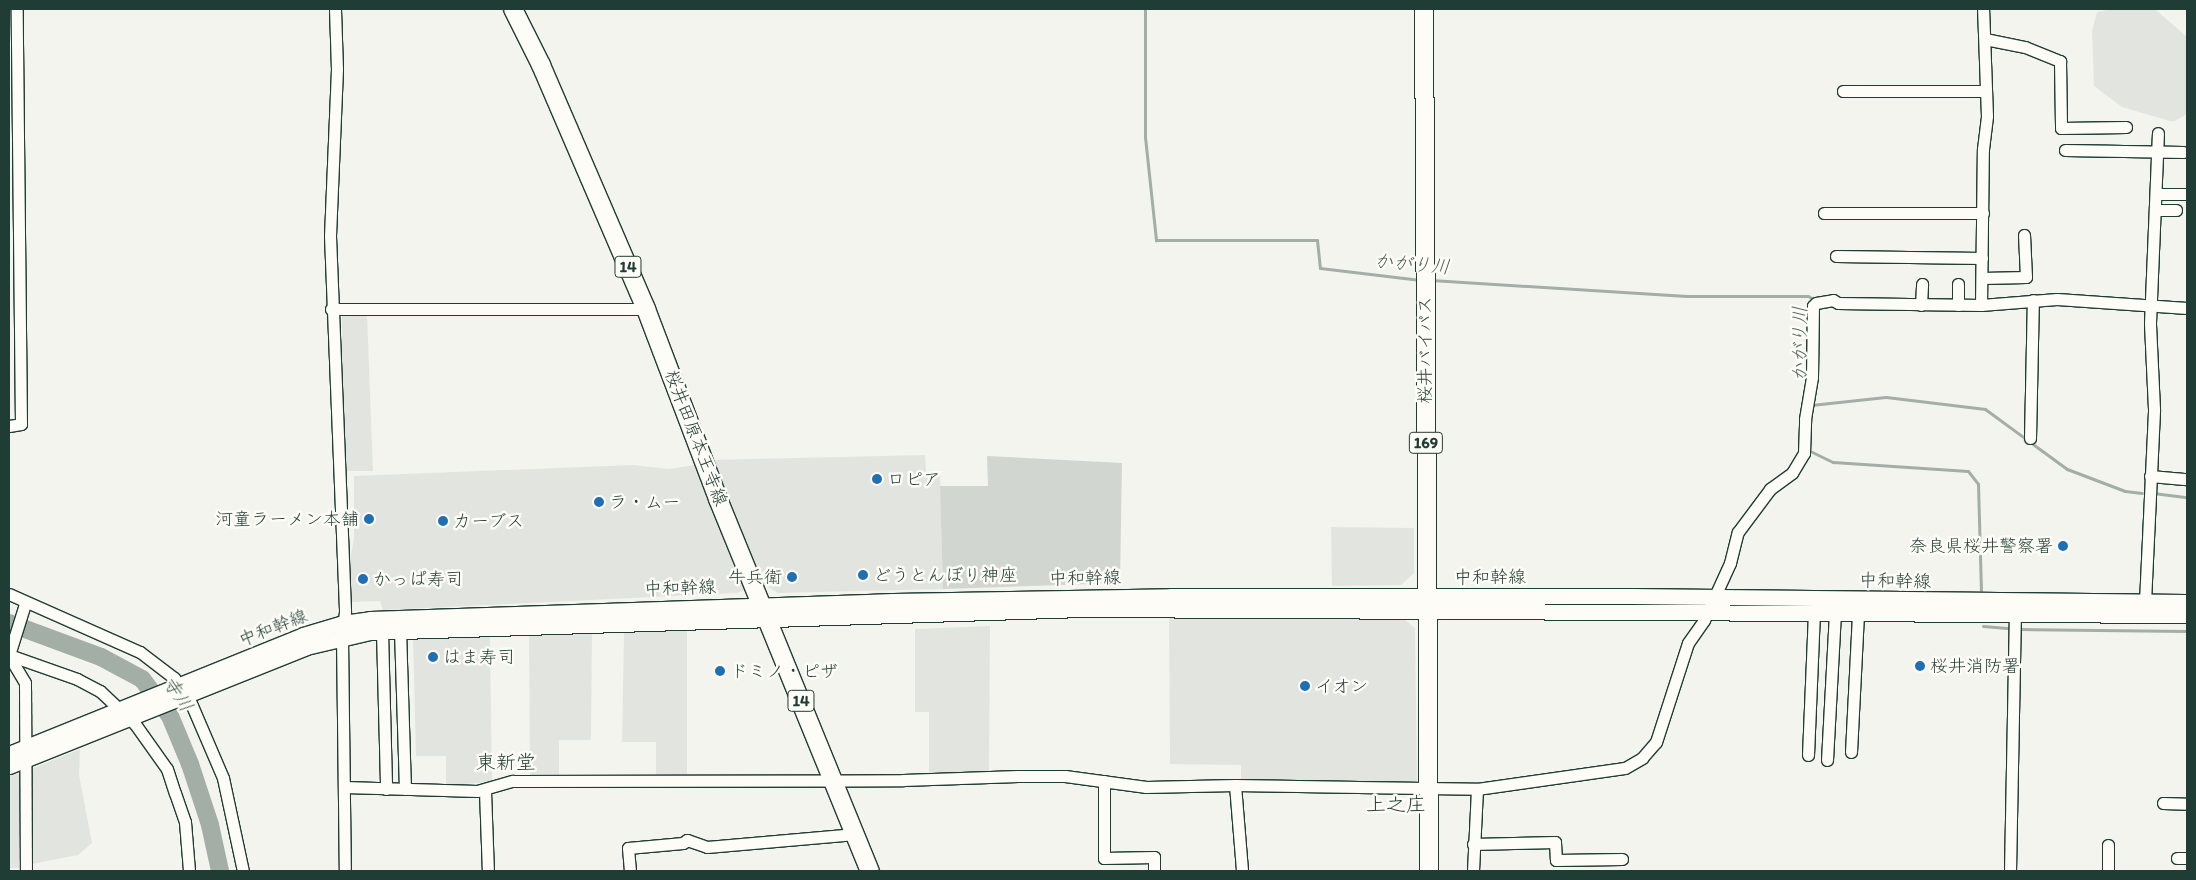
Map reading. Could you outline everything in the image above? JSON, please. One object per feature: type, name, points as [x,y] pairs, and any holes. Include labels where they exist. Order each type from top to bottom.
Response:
[{"type":"main road","name":"桜井田原本王寺線","points":[[513,9],[541,65],[646,309],[764,611],[870,871]]},
{"type":"main road","name":"桜井バイパス","points":[[1424,9],[1429,871]]},
{"type":"main road","name":"中和幹線","points":[[9,766],[25,754],[181,690],[306,647],[342,630],[471,614],[1081,608],[1427,602],[2015,608],[2187,615]]},
{"type":"main road","name":"中和幹線","points":[[1710,604],[1814,612],[1858,612],[2187,602]]},
{"type":"main road","name":"中和幹線","points":[[342,630],[382,631],[764,611]]},
{"type":"main road","name":"中和幹線","points":[[9,754],[25,754]]},
{"type":"street","points":[[9,426],[21,424],[14,132],[17,9]]},
{"type":"street","points":[[336,9],[337,70],[330,182],[331,309],[340,458],[345,871]]},
{"type":"street","points":[[1981,306],[1986,91],[1984,9]]},
{"type":"street","points":[[1985,39],[2024,47],[2060,61],[2061,128],[2126,127]]},
{"type":"street","points":[[1843,91],[1986,91]]},
{"type":"street","points":[[2145,602],[2154,409],[2150,365],[2158,133]]},
{"type":"street","points":[[2065,150],[2183,152]]},
{"type":"street","points":[[2156,194],[2187,194]]},
{"type":"street","points":[[2155,210],[2176,210]]},
{"type":"street","points":[[1824,213],[1983,213]]},
{"type":"street","points":[[1982,278],[2026,277],[2024,235]]},
{"type":"street","points":[[1836,256],[1982,258]]},
{"type":"street","points":[[1921,305],[1922,284]]},
{"type":"street","points":[[1958,284],[1958,305]]},
{"type":"street","points":[[344,787],[485,791],[513,781],[833,781],[1028,776],[1104,781],[1146,787],[1235,785],[1477,790],[1625,768],[1642,758],[1656,742],[1688,642],[1710,604],[1730,563],[1738,532],[1770,489],[1792,473],[1804,453],[1805,418],[1812,377],[1813,306],[1833,300],[1838,303],[1981,306],[2033,300],[2087,300],[2187,308]]},
{"type":"street","points":[[2030,438],[2033,300]]},
{"type":"street","points":[[331,309],[646,309]]},
{"type":"street","points":[[2150,476],[2187,479]]},
{"type":"street","points":[[9,594],[24,605],[140,652],[154,660],[181,690],[223,778],[243,871]]},
{"type":"street","points":[[24,605],[9,655],[25,683],[26,871]]},
{"type":"street","points":[[2010,871],[2015,608]]},
{"type":"street","points":[[1808,755],[1814,612]]},
{"type":"street","points":[[1827,760],[1835,612]]},
{"type":"street","points":[[1852,752],[1858,612]]},
{"type":"street","points":[[400,630],[405,789]]},
{"type":"street","points":[[382,631],[386,789]]},
{"type":"street","points":[[9,655],[76,678],[100,691],[125,713],[152,745],[167,769],[185,822],[189,871]]},
{"type":"street","points":[[1104,781],[1104,858],[1154,857],[1154,871]]},
{"type":"street","points":[[1235,785],[1242,871]]},
{"type":"street","points":[[1473,871],[1477,790]]},
{"type":"street","points":[[485,791],[488,871]]},
{"type":"street","points":[[2163,803],[2187,804]]},
{"type":"street","points":[[630,871],[628,848],[683,843],[687,840],[707,847],[855,834]]},
{"type":"street","points":[[1473,844],[1555,842],[1556,860],[1622,859]]},
{"type":"street","points":[[2108,845],[2108,871]]},
{"type":"shaded area","points":[[2112,9],[2155,9],[2187,37],[2187,114],[2173,122],[2122,107],[2094,86],[2092,31],[2097,12]]},
{"type":"shaded area","points":[[342,313],[367,314],[373,471],[347,471],[342,438]]},
{"type":"shaded area","points":[[925,455],[926,472],[940,473],[943,589],[778,593],[764,585],[710,460]]},
{"type":"shaded area","points":[[987,456],[1122,463],[1120,583],[943,589],[940,486],[988,486]]},
{"type":"shaded area","points":[[633,465],[669,469],[695,465],[747,586],[745,590],[737,593],[383,610],[380,601],[352,602],[350,559],[354,539],[354,476]]},
{"type":"shaded area","points":[[1331,527],[1414,528],[1414,573],[1401,585],[1332,586]]},
{"type":"shaded area","name":"イオン","points":[[1169,617],[1404,619],[1415,628],[1417,780],[1413,784],[1241,781],[1241,765],[1170,764]]},
{"type":"shaded area","points":[[990,626],[989,774],[929,775],[929,712],[915,712],[915,629]]},
{"type":"shaded area","points":[[687,630],[687,777],[656,777],[656,742],[622,742],[624,632]]},
{"type":"shaded area","points":[[592,633],[591,740],[559,740],[559,776],[530,776],[529,635]]},
{"type":"shaded area","points":[[490,636],[492,782],[446,785],[446,756],[416,756],[413,638]]},
{"type":"shaded area","points":[[80,749],[79,775],[92,843],[78,855],[32,864],[29,770]]},
{"type":"shaded area","points":[[9,774],[20,774],[22,868],[10,868]]},
{"type":"waterway","name":"かがり川","points":[[1145,9],[1145,137],[1156,240],[1317,240],[1320,268],[1420,280]]},
{"type":"waterway","name":"かがり川","points":[[1431,280],[1687,296],[1808,296],[1815,300]]},
{"type":"waterway","points":[[1811,405],[1886,397],[1985,409],[2067,469],[2125,491],[2142,493]]},
{"type":"waterway","points":[[1808,450],[1833,462],[1968,471],[1978,484],[1981,590]]},
{"type":"waterway","points":[[2153,493],[2187,497]]},
{"type":"waterway","name":"寺川","points":[[9,623],[101,657],[142,679],[170,716],[190,764],[210,825],[220,871]]},
{"type":"waterway","points":[[1983,626],[2007,628]]},
{"type":"waterway","points":[[2020,629],[2187,631]]},
{"type":"place","name":"ロピア","points":[[877,479]]},
{"type":"place","name":"ラ・ムー","points":[[599,502]]},
{"type":"place","name":"河童ラーメン本舗","points":[[369,519]]},
{"type":"place","name":"カーブス","points":[[443,521]]},
{"type":"place","name":"奈良県桜井警察署","points":[[2063,546]]},
{"type":"place","name":"どうとんぼり神座","points":[[863,575]]},
{"type":"place","name":"牛兵衛","points":[[792,577]]},
{"type":"place","name":"かっぱ寿司","points":[[363,579]]},
{"type":"place","name":"はま寿司","points":[[433,657]]},
{"type":"place","name":"桜井消防署","points":[[1920,666]]},
{"type":"place","name":"ドミノ・ピザ","points":[[720,671]]},
{"type":"place","name":"イオン","points":[[1305,686]]},
{"type":"district","name":"東新堂","points":[[506,762]]},
{"type":"district","name":"上之庄","points":[[1396,804]]}]
